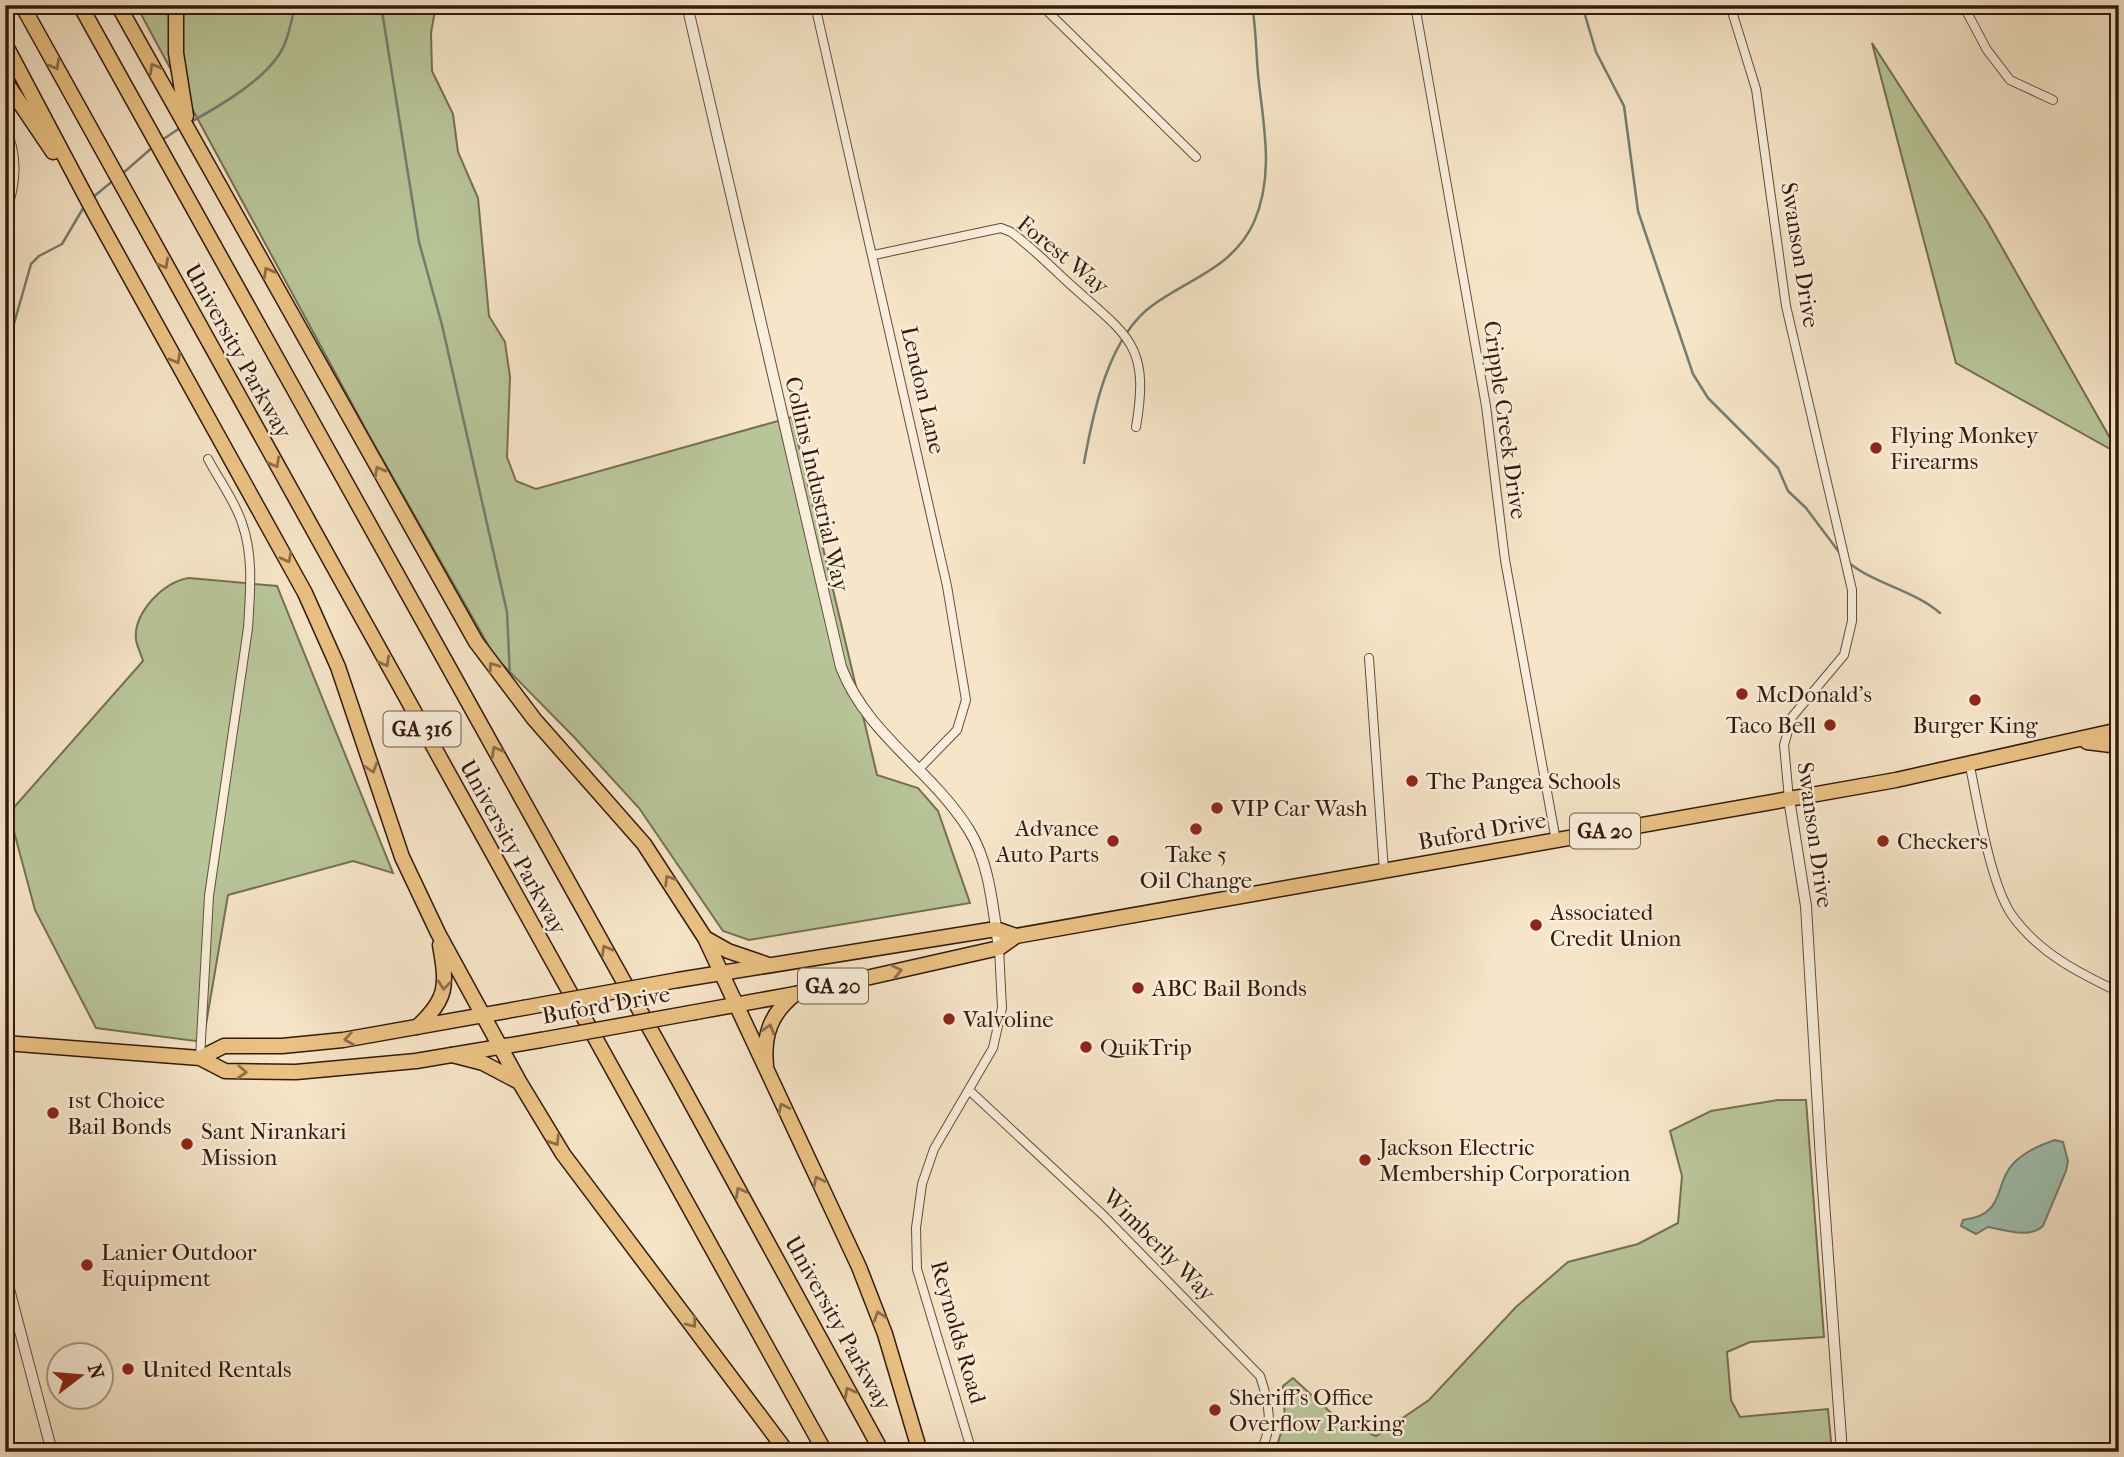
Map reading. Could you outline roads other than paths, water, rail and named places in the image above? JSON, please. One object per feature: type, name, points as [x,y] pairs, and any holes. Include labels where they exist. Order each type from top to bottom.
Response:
[{"type":"highway","name":"University Parkway","points":[[22,5],[825,1452]]},
{"type":"highway","name":"University Parkway","points":[[80,5],[432,634],[882,1452]]},
{"type":"highway","points":[[118,5],[475,642],[528,711],[645,844],[705,938],[873,1300],[920,1452]]},
{"type":"highway","points":[[176,5],[176,53],[188,128]]},
{"type":"highway","points":[[5,44],[95,214],[285,555],[322,629],[402,857],[438,933],[520,1083],[563,1154],[774,1431],[793,1452]]},
{"type":"highway","points":[[5,81],[95,214]]},
{"type":"highway","name":"Buford Drive","points":[[5,1043],[200,1058],[225,1071],[287,1073],[452,1055],[795,994],[999,948],[1016,936],[1896,780],[2119,730]]},
{"type":"highway","points":[[2075,740],[2119,746]]},
{"type":"highway","name":"Buford Drive","points":[[200,1058],[224,1046],[282,1046],[343,1040],[766,964],[996,929],[1016,936]]},
{"type":"highway","points":[[416,1027],[433,1013],[442,997],[445,974],[438,933]]},
{"type":"highway","points":[[705,938],[728,951],[766,964]]},
{"type":"highway","points":[[767,1074],[766,1039],[770,1022],[795,994]]},
{"type":"highway","points":[[452,1055],[483,1063],[520,1083]]},
{"type":"highway","points":[[774,1431],[787,1452]]},
{"type":"street","name":"Collins Industrial Way","points":[[687,5],[841,667],[860,707],[954,808],[971,832],[981,860],[999,948]]},
{"type":"street","name":"Lendon Lane","points":[[815,5],[874,255],[947,586],[966,700],[957,730],[918,770]]},
{"type":"street","points":[[1041,5],[1196,157]]},
{"type":"street","name":"Cripple Creek Drive","points":[[1415,5],[1486,407],[1505,560],[1556,841]]},
{"type":"street","name":"Swanson Drive","points":[[1730,5],[1756,89],[1786,306],[1852,590],[1852,621],[1844,655],[1792,717],[1787,735],[1784,773],[1806,906],[1842,1452]]},
{"type":"street","points":[[1963,5],[1987,50],[2010,80],[2053,100]]},
{"type":"street","points":[[5,127],[14,151],[16,173],[5,214]]},
{"type":"street","name":"Forest Way","points":[[874,255],[1001,228],[1011,232],[1125,334],[1138,364],[1142,392],[1136,427]]},
{"type":"street","points":[[200,1058],[209,896],[248,628],[251,583],[249,551],[242,522],[208,460]]},
{"type":"street","points":[[1369,658],[1384,871]]},
{"type":"street","points":[[1969,762],[2006,905],[2032,938],[2069,968],[2119,992]]},
{"type":"street","name":"Reynolds Road","points":[[972,1452],[917,1269],[915,1254],[922,1184],[934,1149],[989,1057],[1000,1024],[1003,992],[999,948]]},
{"type":"street","name":"Wimberly Way","points":[[970,1091],[1121,1233],[1261,1377],[1267,1398],[1269,1422],[1260,1452]]},
{"type":"street","points":[[5,1274],[52,1452]]},
{"type":"waterway","points":[[189,123],[243,89],[269,67],[285,43],[295,5]]},
{"type":"waterway","points":[[381,5],[419,242],[442,325],[507,612],[510,677]]},
{"type":"waterway","points":[[1084,463],[1098,399],[1124,336],[1137,319],[1153,305],[1210,271],[1235,251],[1254,222],[1264,186],[1266,149],[1252,5]]},
{"type":"waterway","points":[[1582,5],[1596,52],[1624,106],[1638,211],[1693,374],[1708,398],[1778,468],[1788,491],[1806,508],[1842,556]]},
{"type":"waterway","points":[[162,140],[180,128]]},
{"type":"waterway","points":[[122,174],[154,146]]},
{"type":"waterway","points":[[92,198],[114,180]]},
{"type":"waterway","points":[[5,341],[13,327],[31,264],[39,256],[62,244],[85,205]]},
{"type":"waterway","points":[[1849,563],[1940,613]]},
{"type":"place","name":"Flying Monkey Firearms","points":[[1876,448]]},
{"type":"place","name":"McDonald's","points":[[1742,694]]},
{"type":"place","name":"Burger King","points":[[1975,700]]},
{"type":"place","name":"Taco Bell","points":[[1830,725]]},
{"type":"place","name":"The Pangea Schools","points":[[1412,781]]},
{"type":"place","name":"VIP Car Wash","points":[[1217,808]]},
{"type":"place","name":"Take 5 Oil Change","points":[[1196,829]]},
{"type":"place","name":"Advance Auto Parts","points":[[1113,841]]},
{"type":"place","name":"Checkers","points":[[1883,841]]},
{"type":"place","name":"Associated Credit Union","points":[[1536,925]]},
{"type":"place","name":"ABC Bail Bonds","points":[[1138,988]]},
{"type":"place","name":"Valvoline","points":[[949,1019]]},
{"type":"place","name":"QuikTrip","points":[[1086,1047]]},
{"type":"place","name":"1st Choice Bail Bonds","points":[[53,1113]]},
{"type":"place","name":"Sant Nirankari Mission","points":[[187,1144]]},
{"type":"place","name":"Jackson Electric Membership Corporation","points":[[1365,1160]]},
{"type":"place","name":"Lanier Outdoor Equipment","points":[[87,1265]]},
{"type":"place","name":"United Rentals","points":[[128,1369]]},
{"type":"place","name":"Sheriff's Office Overflow Parking","points":[[1215,1410]]}]
